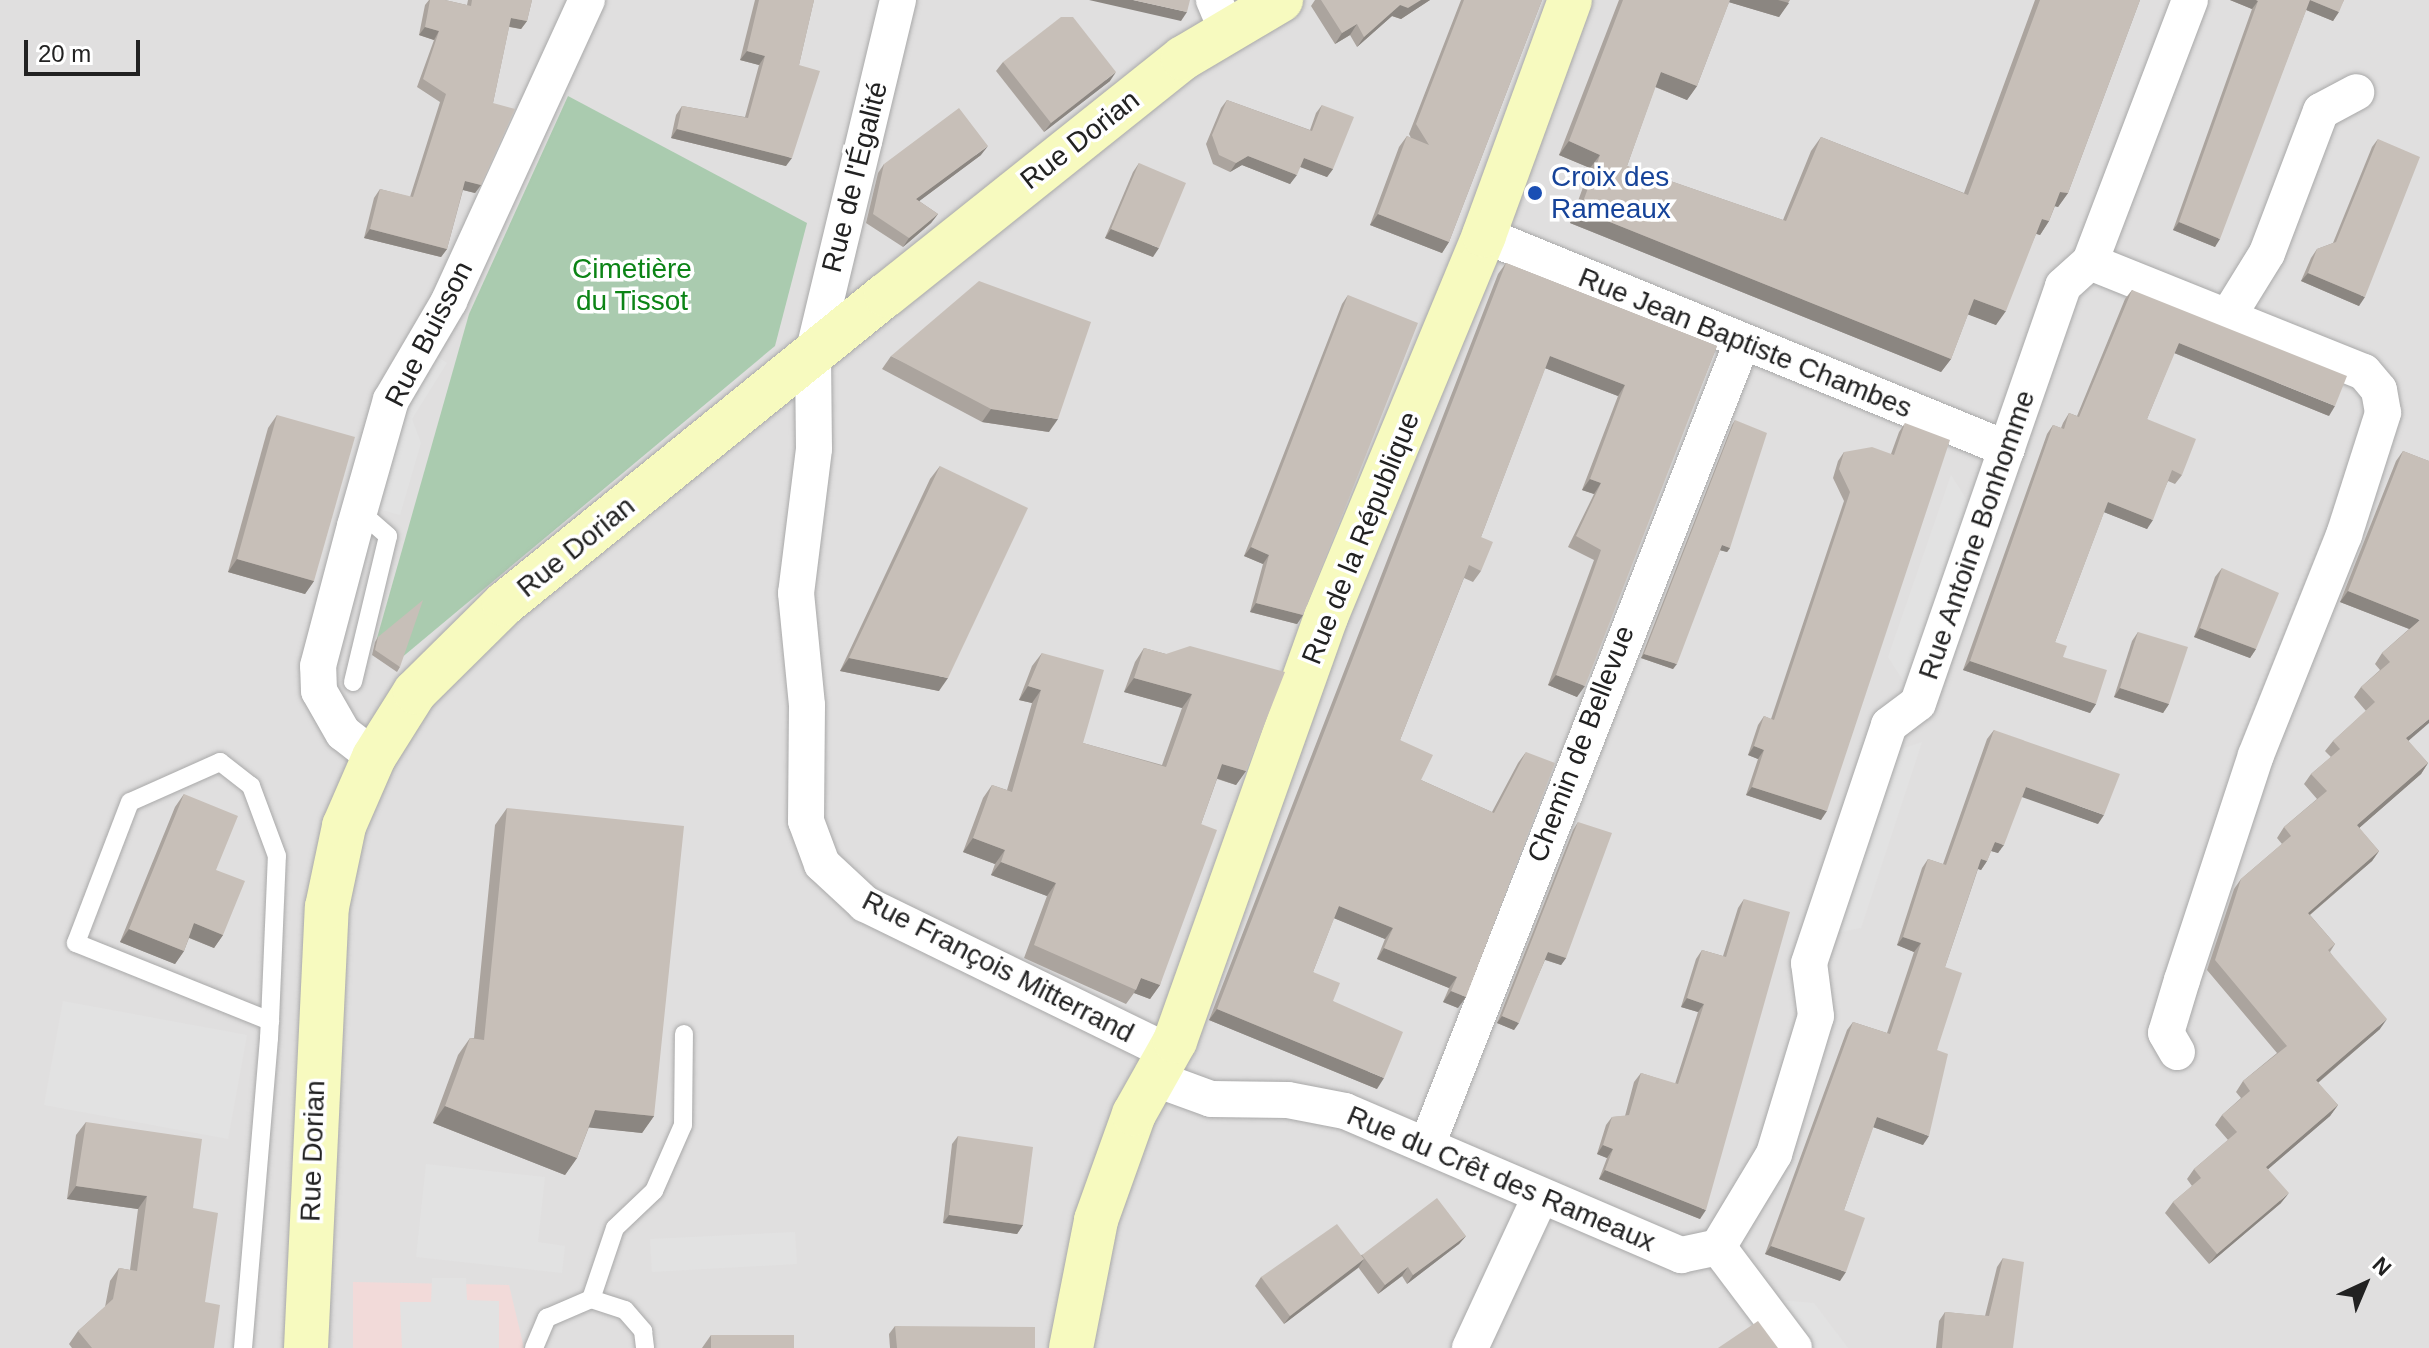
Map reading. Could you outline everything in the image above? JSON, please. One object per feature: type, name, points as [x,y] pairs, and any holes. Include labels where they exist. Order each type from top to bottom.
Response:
[{"type":"main road","name":"Rue Dorian","points":[[306,1348],[327,907],[344,826],[374,757],[453,649],[813,355],[1221,15],[1281,0]]},
{"type":"main road","name":"Rue de la République","points":[[1164,1066],[1326,617],[1484,235],[1570,0]]},
{"type":"main road","points":[[1071,1348],[1096,1220],[1134,1114],[1164,1066]]},
{"type":"main road","points":[[1099,1348],[1123,1234],[1157,1124],[1164,1066]]},
{"type":"street","name":"Rue Buisson","points":[[374,757],[332,719],[318,666],[359,511],[391,400],[413,368],[587,0]]},
{"type":"street","name":"Rue de l'Égalité","points":[[813,355],[898,0]]},
{"type":"street","name":"Rue Antoine Bonhomme","points":[[1718,1247],[1774,1154],[1816,1016],[1814,948],[1889,725],[1918,703],[2063,286],[2090,262],[2190,0]]},
{"type":"street","points":[[2230,313],[2267,253],[2321,111],[2356,92]]},
{"type":"street","name":"Rue Jean Baptiste Chambes","points":[[1484,235],[1741,345],[2007,449]]},
{"type":"street","points":[[2090,262],[2230,313],[2364,372],[2379,390],[2383,413],[2187,965],[2166,1033],[2177,1052]]},
{"type":"street","name":"Chemin de Bellevue","points":[[1427,1145],[1741,345]]},
{"type":"street","name":"Rue François Mitterrand","points":[[813,355],[814,449],[796,593],[807,694],[806,821],[822,864],[877,911],[1164,1066]]},
{"type":"street","name":"Rue du Crêt des Rameaux","points":[[1164,1066],[1211,1099],[1288,1100],[1345,1111],[1681,1255],[1718,1247]]},
{"type":"street","points":[[1470,1348],[1540,1197]]},
{"type":"street","points":[[1718,1247],[1794,1348]]},
{"type":"lane","points":[[353,682],[388,536],[359,511]]},
{"type":"lane","points":[[243,1348],[270,1021],[277,856],[251,786],[220,762],[130,802],[76,943],[270,1021]]},
{"type":"lane","points":[[591,1299],[615,1228],[654,1191],[683,1125],[684,1034]]},
{"type":"lane","points":[[534,1348],[547,1318],[591,1299],[625,1310],[643,1331],[645,1348]]},
{"type":"shaded area","points":[[0,0],[2429,0],[2429,1348],[0,1348]]},
{"type":"shaded area","points":[[435,355],[447,363],[412,419],[421,443],[400,515],[374,508],[403,408]]},
{"type":"shaded area","points":[[1951,475],[1970,505],[1916,668],[1904,682],[1888,657]]},
{"type":"shaded area","points":[[1922,742],[1861,928],[1831,934],[1892,752]]},
{"type":"shaded area","points":[[63,1001],[247,1035],[228,1139],[44,1105]]},
{"type":"shaded area","points":[[426,1164],[545,1177],[538,1242],[565,1246],[562,1273],[416,1257]]},
{"type":"shaded area","points":[[795,1232],[797,1264],[652,1272],[650,1239]]},
{"type":"shaded area","points":[[432,1278],[466,1278],[467,1300],[499,1301],[499,1348],[402,1348],[400,1302],[431,1302]]},
{"type":"shaded area","points":[[353,1282],[509,1285],[524,1348],[353,1348]]},
{"type":"shaded area","points":[[1779,1300],[1814,1303],[1848,1348],[1815,1348]]},
{"type":"green space","name":"Cimetière du Tissot","points":[[568,96],[807,223],[775,346],[400,659],[375,645],[469,314]]},
{"type":"building","points":[[430,0],[471,6],[472,0],[532,0],[527,21],[511,18],[493,103],[515,109],[481,185],[465,181],[447,249],[370,229],[380,189],[413,197],[446,94],[423,79],[439,31],[425,27]]},
{"type":"building","points":[[759,0],[814,0],[799,65],[820,71],[792,158],[677,129],[682,106],[748,118],[765,56],[747,51]]},
{"type":"building","points":[[1133,0],[1190,0],[1187,12]]},
{"type":"building","points":[[1321,0],[1421,0],[1408,8],[1400,5],[1364,37],[1357,24],[1342,33]]},
{"type":"building","points":[[1464,0],[1542,0],[1449,242],[1378,214],[1407,136],[1429,145],[1416,124]]},
{"type":"building","points":[[1623,0],[1730,0],[1697,86],[1661,72],[1627,166],[1786,221],[1821,137],[1968,195],[2040,0],[2140,0],[2068,193],[2060,192],[2049,221],[2042,219],[2006,311],[1974,299],[1951,359],[1580,210],[1600,155],[1569,141]]},
{"type":"building","points":[[2256,0],[2310,0],[2220,239],[2179,222]]},
{"type":"building","points":[[2310,0],[2344,0],[2339,12]]},
{"type":"building","points":[[1061,17],[1073,17],[1116,72],[1051,123],[1003,62]]},
{"type":"building","points":[[1227,100],[1312,131],[1322,105],[1354,117],[1333,169],[1304,158],[1297,175],[1248,156],[1236,163],[1219,155],[1212,135]]},
{"type":"building","points":[[959,108],[988,146],[916,199],[938,214],[909,238],[873,214],[884,164]]},
{"type":"building","points":[[2378,139],[2420,157],[2365,297],[2308,273],[2317,249],[2336,242]]},
{"type":"building","points":[[1139,163],[1186,183],[1159,248],[1111,229]]},
{"type":"building","points":[[1506,263],[1717,346],[1585,686],[1556,675],[1601,550],[1576,536],[1601,483],[1590,479],[1625,385],[1550,356],[1481,537],[1493,542],[1481,571],[1469,565],[1400,740],[1433,755],[1421,780],[1494,813],[1526,752],[1555,763],[1466,997],[1451,991],[1457,977],[1384,948],[1393,928],[1339,906],[1313,972],[1340,983],[1333,1001],[1403,1032],[1384,1078],[1217,1009]]},
{"type":"building","points":[[979,281],[1091,322],[1058,419],[991,409],[891,356]]},
{"type":"building","points":[[2132,290],[2347,376],[2335,406],[2179,343],[2147,419],[2196,439],[2182,475],[2172,470],[2153,520],[2108,502],[2055,642],[2067,646],[2063,657],[2107,670],[2096,704],[1970,661],[2053,425],[2064,429],[2069,413],[2079,417]]},
{"type":"building","points":[[1348,295],[1418,323],[1303,615],[1256,603],[1269,555],[1251,547]]},
{"type":"building","points":[[277,415],[355,437],[314,581],[237,559]]},
{"type":"building","points":[[1735,420],[1767,433],[1730,548],[1722,545],[1677,664],[1644,654]]},
{"type":"building","points":[[1905,423],[1950,440],[1827,811],[1752,787],[1764,750],[1754,746],[1764,716],[1774,720],[1850,492],[1839,469],[1844,452],[1872,447],[1894,455]]},
{"type":"building","points":[[2403,451],[2429,461],[2429,719],[2406,738],[2428,763],[2357,825],[2379,851],[2308,913],[2335,944],[2328,950],[2387,1019],[2316,1080],[2338,1105],[2266,1167],[2289,1193],[2217,1254],[2173,1202],[2201,1178],[2194,1169],[2237,1132],[2222,1115],[2250,1091],[2243,1081],[2287,1046],[2215,960],[2241,879],[2291,836],[2284,827],[2327,791],[2311,774],[2340,749],[2333,741],[2375,702],[2361,687],[2390,662],[2382,653],[2420,620],[2348,591]]},
{"type":"building","points":[[940,466],[1028,508],[948,678],[849,658]]},
{"type":"building","points":[[2222,568],[2279,593],[2256,649],[2200,628]]},
{"type":"building","points":[[423,600],[400,667],[375,650],[378,637]]},
{"type":"building","points":[[2138,632],[2188,647],[2169,704],[2120,688]]},
{"type":"building","points":[[1190,646],[1285,672],[1246,771],[1222,764],[1201,824],[1217,830],[1160,985],[1141,978],[1136,990],[1034,945],[1056,883],[1001,862],[1005,850],[973,838],[992,785],[1012,792],[1041,690],[1028,686],[1042,653],[1104,670],[1083,743],[1166,767],[1192,694],[1134,678],[1144,648],[1166,654]]},
{"type":"building","points":[[1994,730],[2120,774],[2104,815],[2026,787],[2004,845],[1995,842],[1987,861],[1981,859],[1945,967],[1962,973],[1937,1050],[1948,1054],[1929,1136],[1877,1117],[1844,1210],[1865,1218],[1846,1272],[1771,1246],[1853,1022],[1890,1034],[1921,943],[1903,937],[1928,859],[1946,865]]},
{"type":"building","points":[[184,794],[238,816],[216,870],[245,881],[223,935],[194,923],[184,951],[129,929]]},
{"type":"building","points":[[507,808],[684,826],[654,1116],[595,1110],[577,1158],[445,1106],[470,1038],[484,1040]]},
{"type":"building","points":[[1578,822],[1612,833],[1566,958],[1548,952],[1519,1023],[1502,1016]]},
{"type":"building","points":[[1744,899],[1790,912],[1706,1210],[1605,1170],[1613,1149],[1603,1145],[1612,1117],[1629,1115],[1641,1073],[1678,1084],[1704,1004],[1687,998],[1702,950],[1726,957]]},
{"type":"building","points":[[86,1122],[202,1139],[193,1208],[218,1213],[205,1302],[220,1305],[214,1348],[92,1348],[78,1331],[113,1299],[119,1268],[137,1271],[147,1196],[76,1186]]},
{"type":"building","points":[[958,1136],[1033,1147],[1023,1225],[949,1215]]},
{"type":"building","points":[[1437,1198],[1466,1236],[1413,1275],[1408,1267],[1385,1285],[1362,1255]]},
{"type":"building","points":[[1337,1224],[1364,1259],[1290,1316],[1261,1277]]},
{"type":"building","points":[[2003,1258],[2024,1262],[2013,1348],[1942,1348],[1945,1312],[1989,1316]]},
{"type":"building","points":[[1758,1321],[1778,1348],[1718,1348]]},
{"type":"building","points":[[895,1326],[1035,1327],[1035,1348],[897,1348]]},
{"type":"building","points":[[711,1335],[794,1335],[794,1348],[711,1348]]},
{"type":"place","name":"Croix des Rameaux","points":[[1535,193]]}]
